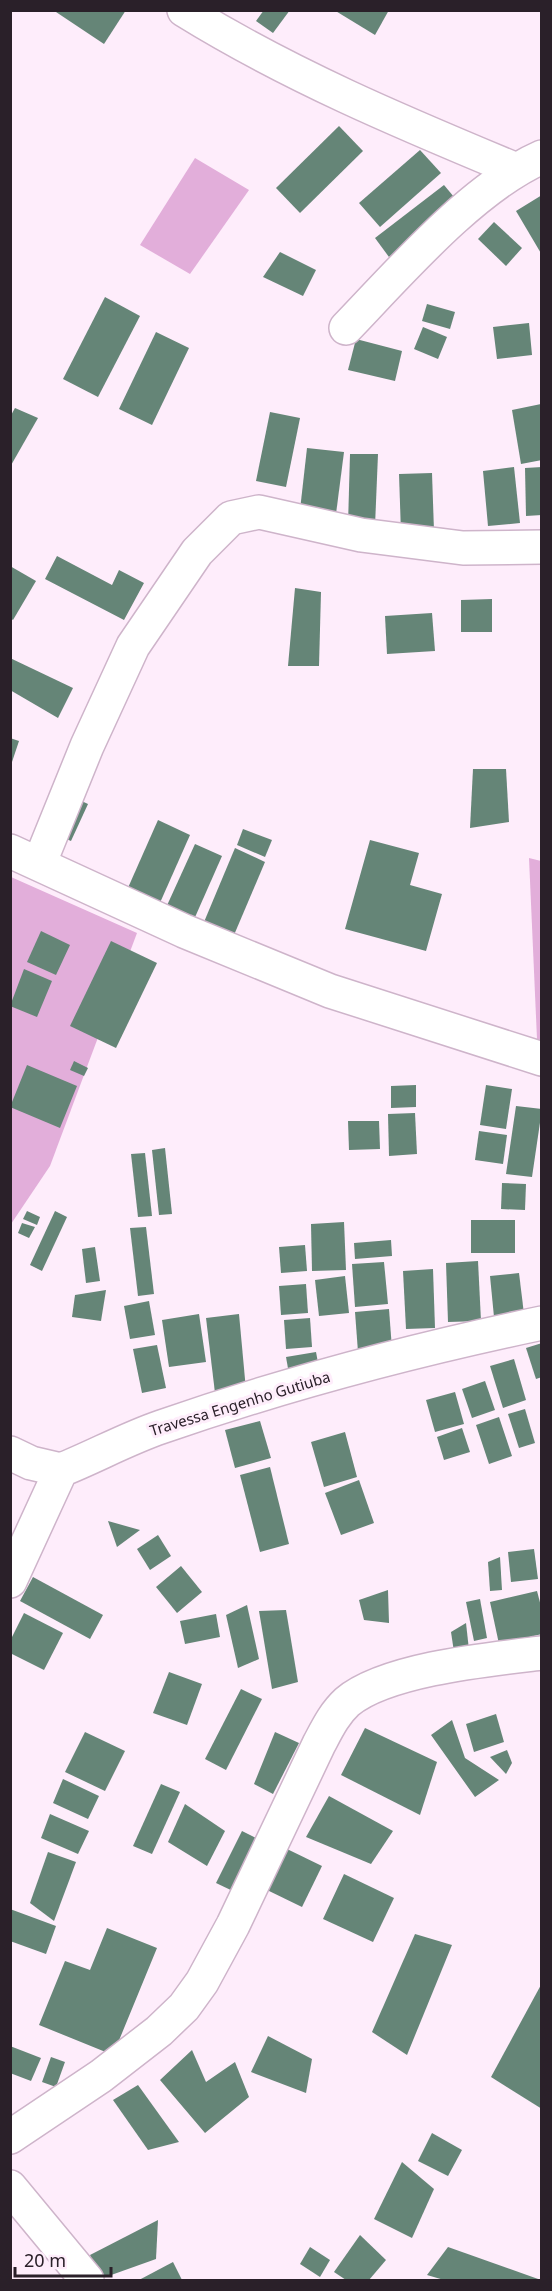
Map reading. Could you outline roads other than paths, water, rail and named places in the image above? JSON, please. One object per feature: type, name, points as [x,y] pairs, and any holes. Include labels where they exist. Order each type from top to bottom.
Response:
[{"type":"street","points":[[184,10],[293,72],[387,116],[528,163]]},
{"type":"street","points":[[346,328],[421,251],[528,163]]},
{"type":"street","points":[[542,547],[463,548],[361,535],[259,512],[231,518],[197,552],[133,646],[87,746],[25,857],[184,931],[330,991],[542,1059]]},
{"type":"street","name":"Travessa Engenho Gutiuba","points":[[61,1470],[159,1427],[256,1397],[431,1346],[542,1323]]},
{"type":"street","points":[[10,1453],[31,1463],[61,1470],[10,1581]]},
{"type":"street","points":[[10,2137],[101,2076],[159,2031],[184,2007],[202,1982],[233,1925],[334,1715],[348,1701],[368,1690],[403,1677],[487,1660],[542,1653]]},
{"type":"street","points":[[10,2187],[87,2280]]}]
